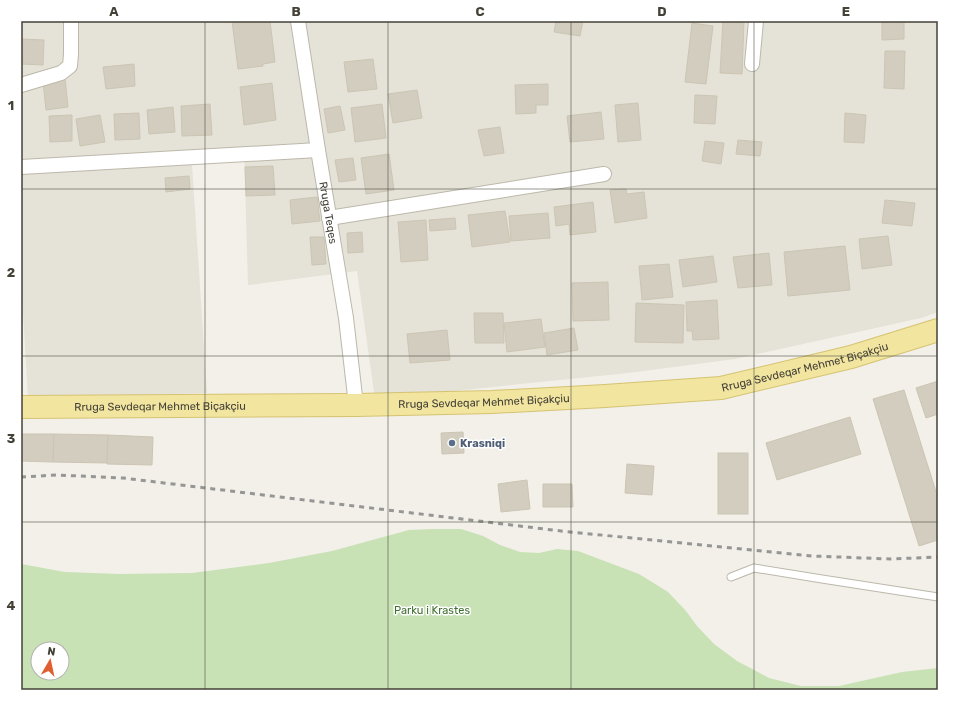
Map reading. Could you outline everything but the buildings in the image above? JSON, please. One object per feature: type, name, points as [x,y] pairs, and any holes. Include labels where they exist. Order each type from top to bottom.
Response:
[{"type":"main road","name":"Rruga Sevdeqar Mehmet Biçakçiu","points":[[21,407],[356,405],[492,402],[721,388],[851,357],[938,330]]},
{"type":"street","points":[[21,85],[61,73],[70,66],[71,21]]},
{"type":"street","name":"Rruga Teqes","points":[[298,21],[346,318],[356,405]]},
{"type":"street","points":[[752,64],[756,21]]},
{"type":"street","points":[[21,167],[318,150]]},
{"type":"street","points":[[329,218],[604,174]]},
{"type":"lane","points":[[731,578],[754,568],[938,597]]},
{"type":"shaded area","points":[[21,21],[938,21],[938,312],[921,318],[735,359],[628,373],[375,399],[357,271],[248,285],[244,147],[191,150],[207,393],[28,398],[21,277]]},
{"type":"green space","name":"Parku i Krastes","points":[[461,529],[483,536],[500,545],[520,552],[539,553],[557,549],[578,551],[639,574],[668,592],[714,644],[737,661],[769,678],[801,686],[839,686],[902,672],[938,668],[938,690],[21,690],[21,564],[65,572],[119,574],[192,573],[269,563],[332,551],[409,530]]},
{"type":"railway","points":[[21,477],[57,475],[123,478],[561,531],[812,556],[891,559],[938,557]]},
{"type":"place","name":"Krasniqi","points":[[452,443]]}]
